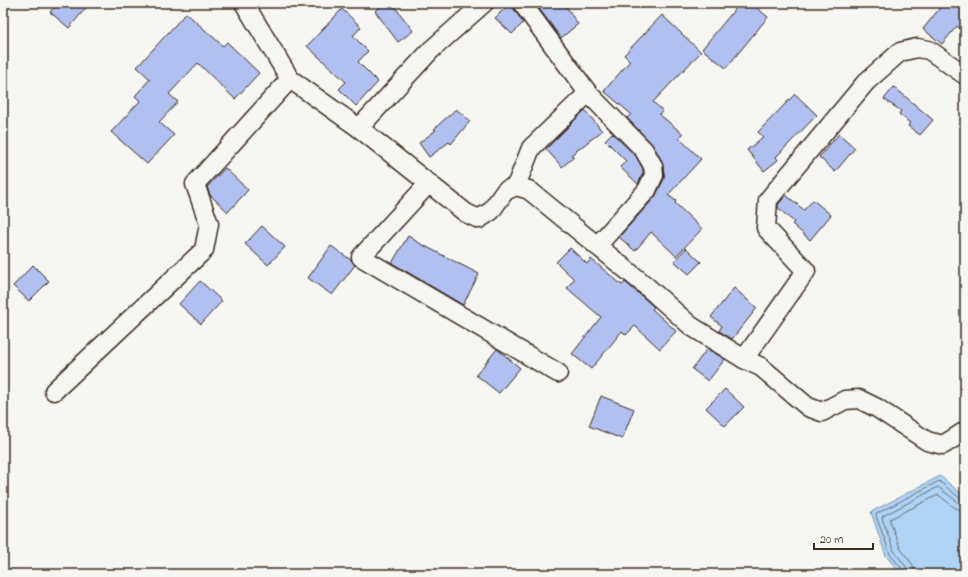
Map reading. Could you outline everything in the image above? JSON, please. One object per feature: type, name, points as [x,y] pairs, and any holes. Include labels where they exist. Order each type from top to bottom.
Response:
[{"type":"street","points":[[244,3],[290,79],[359,128],[466,213],[479,219],[491,211],[505,191],[516,186],[529,190],[645,285],[691,326],[761,367],[808,407],[822,412],[845,400],[859,399],[877,408],[927,442],[943,445],[965,431]]},
{"type":"street","points":[[359,128],[431,50],[484,3]]},
{"type":"street","points":[[522,3],[588,93],[644,150],[653,166],[654,175],[647,190],[597,246]]},
{"type":"street","points":[[744,358],[806,271],[766,228],[768,200],[866,82],[900,52],[917,48],[929,50],[965,75]]},
{"type":"street","points":[[54,391],[204,250],[209,224],[195,184],[290,79]]},
{"type":"street","points":[[516,186],[532,148],[588,93]]},
{"type":"street","points":[[429,183],[361,257],[558,372]]},
{"type":"water","points":[[940,476],[965,497],[965,574],[901,574],[886,556],[871,512]]},
{"type":"building","points":[[58,3],[90,3],[69,28],[50,12]]},
{"type":"building","points":[[385,3],[392,3],[413,31],[398,42],[375,11]]},
{"type":"building","points":[[510,3],[512,3],[523,23],[512,34],[495,18]]},
{"type":"building","points":[[535,3],[563,3],[578,24],[561,38]]},
{"type":"building","points":[[740,3],[751,3],[768,17],[726,68],[702,49]]},
{"type":"building","points":[[944,3],[965,3],[965,34],[957,26],[942,44],[923,29]]},
{"type":"building","points":[[342,9],[361,27],[353,36],[368,51],[358,62],[378,82],[356,106],[339,89],[346,82],[307,46]]},
{"type":"building","points":[[186,13],[223,46],[227,42],[259,73],[235,99],[198,63],[169,94],[178,102],[159,122],[174,135],[147,164],[111,132],[140,101],[135,96],[150,79],[137,67]]},
{"type":"building","points":[[662,15],[701,52],[653,102],[663,111],[659,114],[683,134],[679,138],[701,159],[668,195],[676,201],[675,203],[702,229],[676,256],[651,232],[635,251],[619,237],[655,197],[664,179],[664,174],[662,161],[653,145],[627,118],[631,114],[604,91],[630,61],[624,55]]},
{"type":"building","points":[[894,87],[933,120],[920,135],[908,126],[910,123],[899,114],[901,111],[884,99]]},
{"type":"building","points":[[795,94],[817,115],[776,157],[778,160],[764,171],[747,150],[763,137],[758,132]]},
{"type":"building","points":[[456,109],[470,121],[451,144],[449,142],[429,157],[419,143],[436,130],[434,129]]},
{"type":"building","points":[[585,110],[602,131],[571,155],[574,157],[562,167],[546,149]]},
{"type":"building","points":[[612,133],[636,156],[643,169],[643,173],[638,184],[620,167],[626,161],[605,140]]},
{"type":"building","points":[[839,134],[855,148],[835,172],[819,157]]},
{"type":"building","points":[[225,168],[248,190],[228,212],[210,195],[207,187]]},
{"type":"building","points":[[786,195],[804,210],[813,200],[831,215],[810,240],[792,224],[794,222],[778,208],[778,205]]},
{"type":"building","points":[[262,226],[285,247],[268,265],[245,244]]},
{"type":"building","points":[[408,236],[479,274],[463,305],[392,263]]},
{"type":"building","points":[[331,246],[351,260],[355,265],[332,295],[308,278]]},
{"type":"building","points":[[570,248],[587,264],[591,259],[622,285],[625,282],[654,307],[652,309],[676,331],[660,349],[635,326],[626,335],[622,331],[591,369],[572,354],[601,317],[567,288],[574,279],[556,262]]},
{"type":"building","points":[[686,248],[701,262],[689,274],[674,261]]},
{"type":"building","points":[[33,265],[49,281],[29,301],[13,286]]},
{"type":"building","points":[[200,281],[222,301],[201,324],[179,304]]},
{"type":"building","points":[[734,288],[757,308],[732,339],[719,331],[722,326],[711,317]]},
{"type":"building","points":[[497,349],[520,368],[499,393],[476,375]]},
{"type":"building","points":[[707,349],[725,359],[708,381],[692,369]]},
{"type":"building","points":[[725,389],[744,407],[725,426],[706,408]]},
{"type":"building","points":[[601,396],[634,409],[622,439],[589,426]]}]
